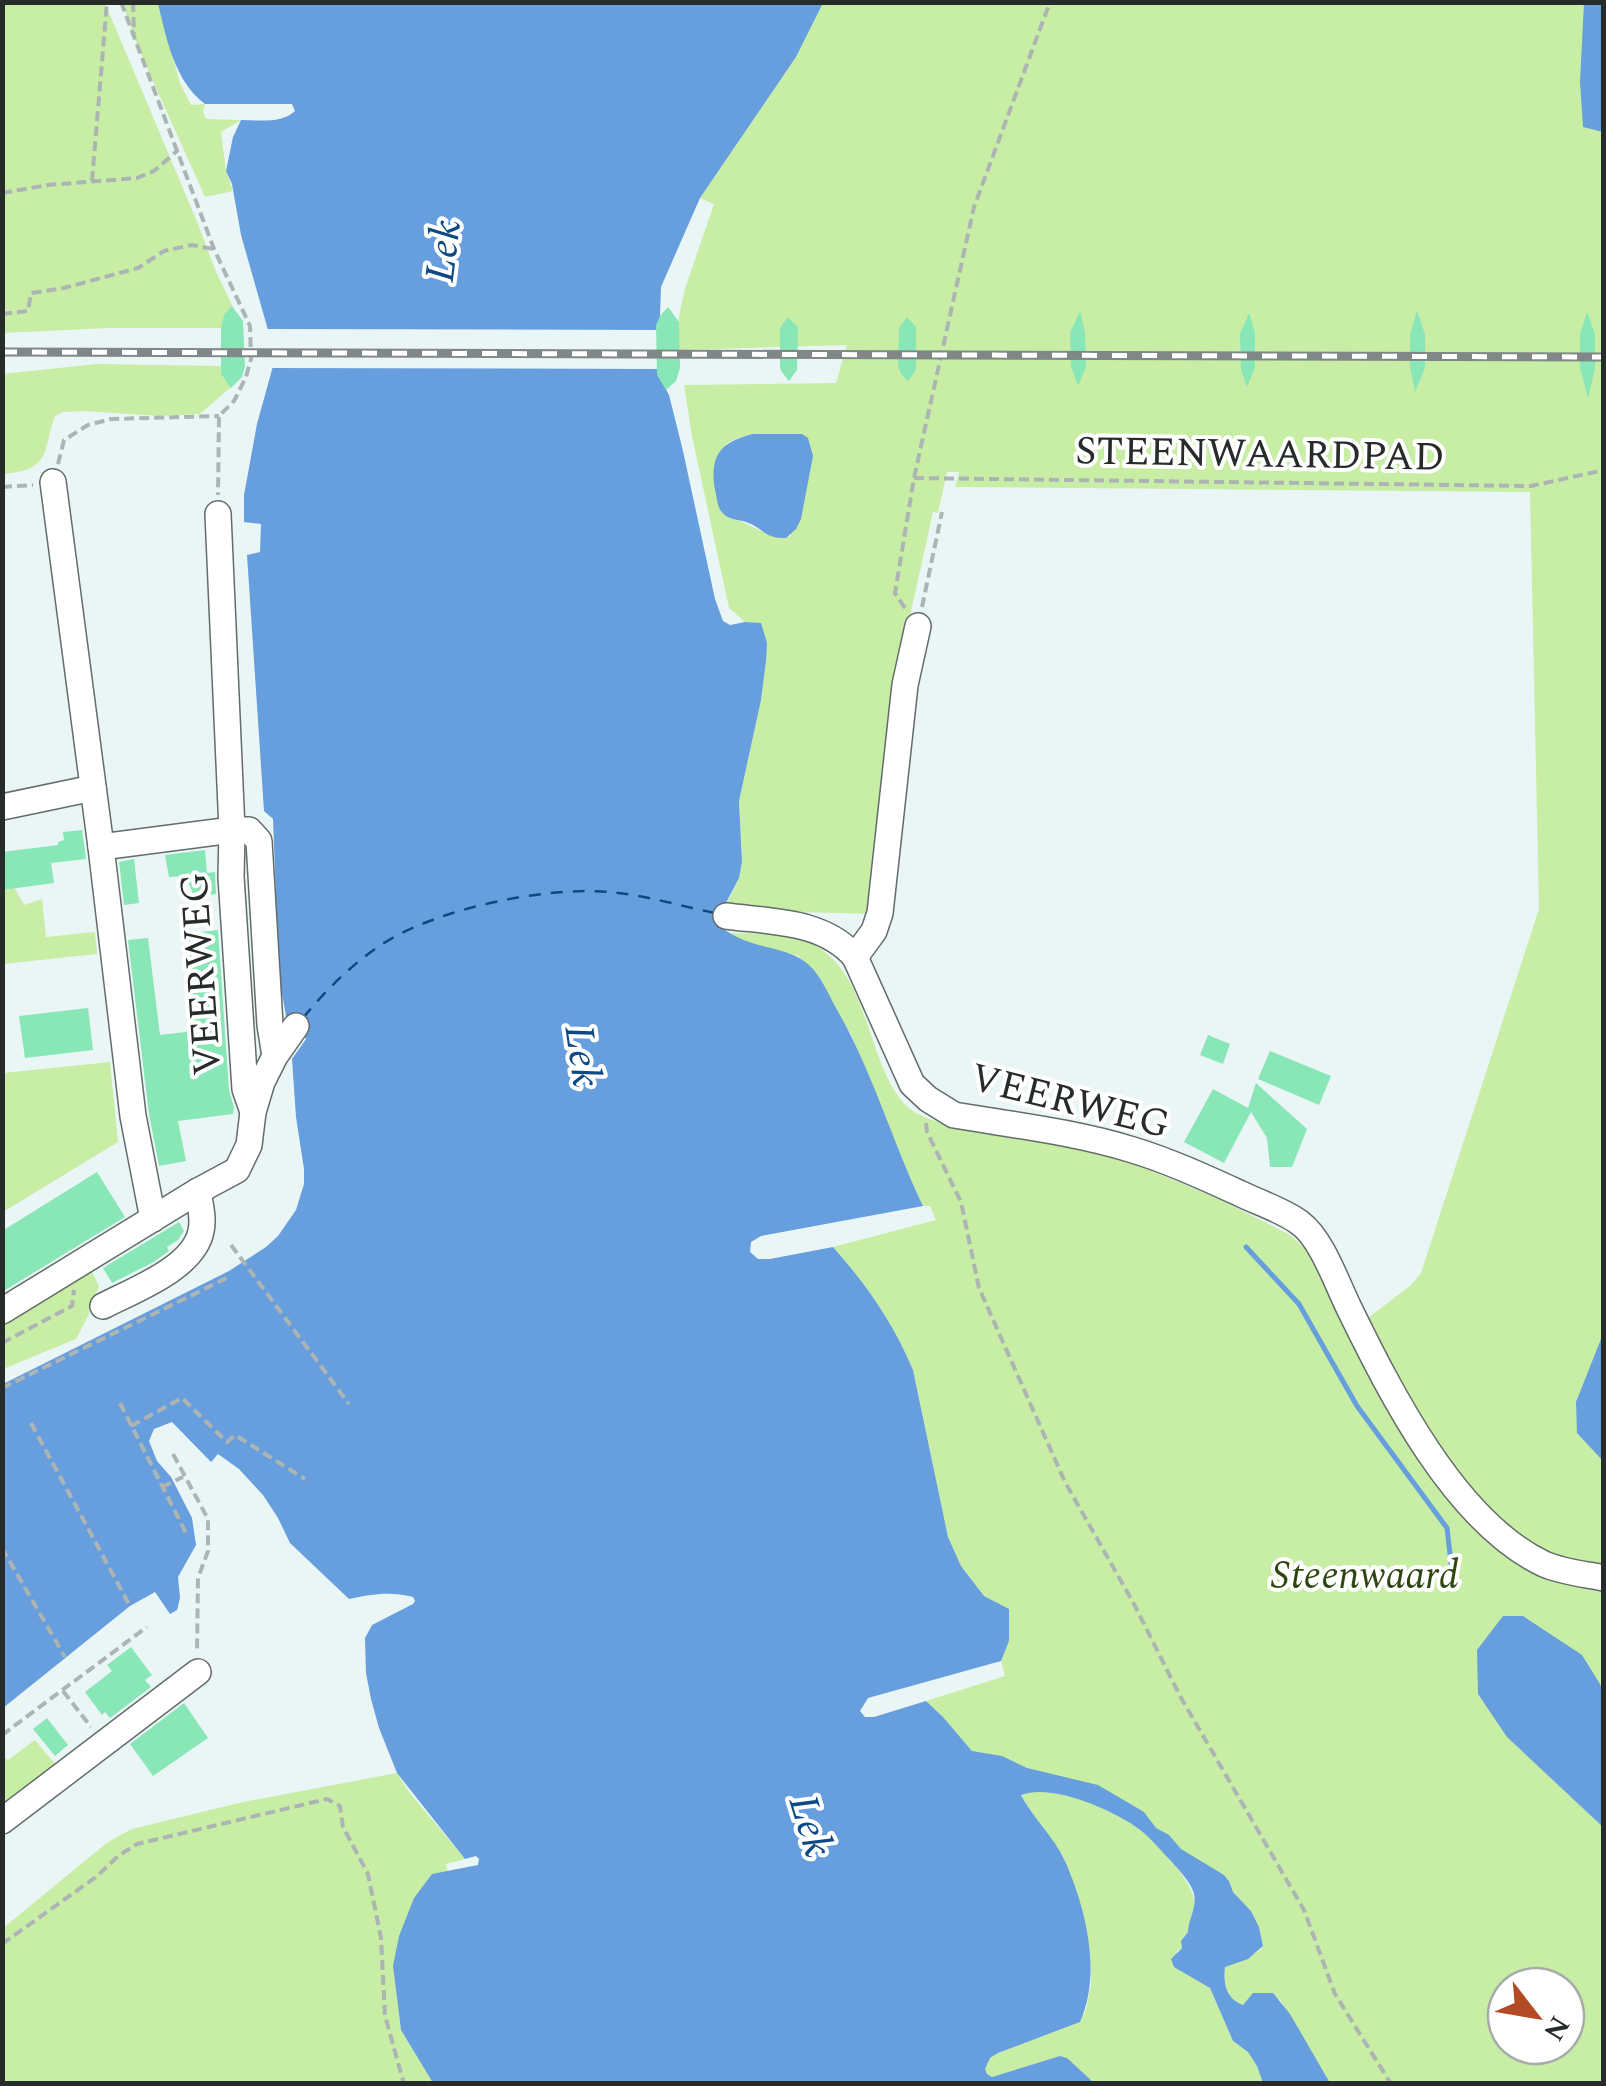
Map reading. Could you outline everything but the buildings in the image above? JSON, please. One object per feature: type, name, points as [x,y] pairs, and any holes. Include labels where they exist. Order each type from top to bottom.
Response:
[{"type":"street","points":[[53,482],[133,1116],[153,1219]]},
{"type":"street","name":"VEERWEG","points":[[218,514],[231,877],[245,1090],[254,1112]]},
{"type":"street","points":[[726,916],[814,928],[844,944],[855,957],[874,931],[880,913],[905,685],[918,626]]},
{"type":"street","points":[[2,807],[93,788]]},
{"type":"street","points":[[101,847],[249,830],[258,841],[270,1025],[276,1056]]},
{"type":"street","name":"VEERWEG","points":[[855,957],[912,1084],[954,1115],[1133,1150],[1194,1173],[1301,1223],[1318,1244],[1383,1377],[1416,1432],[1470,1504],[1493,1528],[1545,1564],[1604,1578]]},
{"type":"street","name":"VEERWEG","points":[[2,1311],[238,1170],[249,1145],[262,1082],[296,1026]]},
{"type":"street","points":[[92,1305],[174,1268],[192,1251],[202,1226],[198,1192]]},
{"type":"street","points":[[2,1821],[198,1672]]},
{"type":"path","points":[[92,181],[107,2]]},
{"type":"path","points":[[2,488],[53,482],[64,440],[88,424],[219,416],[234,401],[251,358],[246,317],[214,249],[121,2]]},
{"type":"path","points":[[133,2],[134,39]]},
{"type":"path","points":[[918,626],[894,593],[914,478],[974,207],[1050,2]]},
{"type":"path","points":[[2,193],[48,184],[137,178],[154,171],[178,150]]},
{"type":"path","points":[[2,314],[28,311],[32,293],[138,268],[164,251],[192,245],[214,249]]},
{"type":"path","points":[[218,514],[219,416]]},
{"type":"path","name":"STEENWAARDPAD","points":[[914,478],[1531,486],[1604,470]]},
{"type":"path","points":[[918,626],[942,512]]},
{"type":"path","points":[[928,1099],[924,1112],[927,1132],[960,1202],[979,1288],[1065,1482],[1134,1604],[1180,1696],[1304,1910],[1336,1994],[1391,2084]]},
{"type":"path","points":[[231,1245],[349,1404]]},
{"type":"path","points":[[72,1306],[77,1265]]},
{"type":"path","points":[[2,1388],[231,1276]]},
{"type":"path","points":[[2,1343],[72,1306],[92,1305]]},
{"type":"path","points":[[131,1426],[182,1398],[227,1442],[235,1435],[305,1478]]},
{"type":"path","points":[[120,1403],[187,1535]]},
{"type":"path","points":[[31,1422],[130,1606]]},
{"type":"path","points":[[173,1454],[208,1519],[208,1551],[198,1578],[198,1672]]},
{"type":"path","points":[[162,1487],[183,1477]]},
{"type":"path","points":[[2,1548],[65,1657]]},
{"type":"path","points":[[2,1736],[147,1627]]},
{"type":"path","points":[[62,1690],[103,1743]]},
{"type":"path","points":[[2,1944],[137,1844],[327,1798],[333,1800],[340,1806],[343,1827],[368,1874],[381,1938],[385,2016],[404,2084]]},
{"type":"green space","points":[[2,3],[105,3],[233,307],[224,315],[221,328],[3,333]]},
{"type":"green space","points":[[122,3],[158,3],[180,83],[191,105],[205,104],[206,119],[241,120],[221,132],[233,191],[205,197]]},
{"type":"green space","name":"Steenwaard","points":[[823,3],[1603,3],[1603,2083],[1330,2083],[1280,2000],[1249,2001],[1243,2005],[1227,1990],[1225,1967],[1263,1946],[1251,1911],[1224,1875],[1215,1870],[1178,1869],[1195,1903],[1182,1948],[1176,1952],[1210,1988],[1233,2041],[1248,2052],[1263,2083],[1094,2083],[1060,2056],[992,2077],[987,2074],[990,2058],[998,2053],[1080,2022],[1091,1985],[1090,1957],[1087,1929],[1064,1858],[1021,1794],[972,1751],[926,1701],[1005,1676],[1001,1661],[1009,1641],[1009,1610],[984,1596],[961,1566],[948,1537],[913,1370],[878,1305],[833,1247],[936,1220],[930,1206],[923,1206],[904,1166],[851,1034],[799,956],[745,943],[729,933],[788,936],[807,941],[827,954],[854,991],[889,1081],[914,1112],[941,1123],[1099,1152],[1223,1201],[1290,1235],[1307,1250],[1323,1276],[1364,1321],[1421,1273],[1539,909],[1530,492],[955,487],[959,472],[947,472],[938,513],[933,512],[906,634],[874,914],[726,905],[742,862],[739,801],[766,661],[761,623],[745,622],[729,608],[684,385],[836,383],[847,345],[679,350],[679,316],[685,289],[714,204],[700,198],[796,57]],"holes":[[[753,434],[791,536],[774,536],[729,518],[726,444]]]},
{"type":"green space","points":[[96,364],[221,366],[231,387],[200,414],[63,412],[55,416],[38,463],[3,474],[3,374]]},
{"type":"green space","points":[[2,859],[24,905],[42,899],[46,937],[95,932],[97,954],[3,964]]},
{"type":"green space","points":[[110,1062],[118,1142],[3,1212],[3,1073]]},
{"type":"green space","points":[[91,1270],[99,1286],[76,1339],[3,1369],[3,1321]]},
{"type":"green space","points":[[35,1740],[56,1765],[2,1814],[2,1755],[8,1760]]},
{"type":"green space","points":[[397,1773],[465,1859],[446,1864],[448,1872],[432,1874],[393,1966],[401,2030],[433,2083],[3,2084],[3,1928],[108,1842],[132,1829],[243,1802]]},
{"type":"water","name":"Lek","points":[[158,3],[823,3],[796,57],[700,198],[661,287],[658,374],[669,395],[723,621],[730,625],[761,623],[767,643],[761,700],[739,801],[742,862],[739,878],[716,922],[740,939],[791,954],[816,972],[860,1056],[923,1206],[761,1236],[751,1242],[750,1252],[758,1259],[770,1259],[833,1247],[868,1290],[913,1370],[948,1537],[961,1566],[984,1596],[1009,1609],[1009,1641],[1001,1661],[868,1698],[860,1711],[865,1717],[874,1717],[926,1701],[972,1751],[1098,1785],[1144,1812],[1181,1849],[1224,1875],[1251,1911],[1263,1946],[1248,1959],[1225,1967],[1229,1995],[1243,2005],[1253,1993],[1273,1993],[1290,2014],[1330,2083],[1263,2083],[1248,2052],[1233,2041],[1210,1988],[1174,1967],[1171,1959],[1182,1948],[1181,1941],[1188,1932],[1194,1894],[1182,1873],[1148,1836],[1098,1807],[1065,1795],[1034,1792],[1021,1795],[1065,1861],[1085,1920],[1090,1962],[1087,2003],[1080,2022],[998,2053],[990,2058],[985,2069],[992,2077],[1060,2056],[1094,2083],[433,2083],[401,2030],[393,1966],[399,1936],[414,1898],[432,1874],[478,1865],[479,1859],[465,1859],[397,1773],[371,1699],[365,1638],[372,1625],[415,1601],[413,1597],[389,1594],[349,1599],[290,1543],[263,1495],[239,1469],[218,1454],[211,1462],[172,1422],[154,1429],[149,1441],[192,1518],[196,1545],[178,1577],[177,1610],[170,1614],[155,1592],[130,1606],[3,1708],[3,1384],[229,1271],[266,1247],[296,1210],[304,1184],[292,1059],[306,1039],[286,1016],[279,977],[273,819],[264,811],[247,555],[260,552],[261,524],[244,522],[244,495],[257,424],[273,366],[268,330],[226,171],[241,120],[277,120],[295,111],[292,104],[205,104],[179,72]]},
{"type":"water","points":[[1584,3],[1603,3],[1603,132],[1583,127],[1580,82]]},
{"type":"water","points":[[753,434],[802,434],[808,438],[813,456],[801,519],[786,538],[771,536],[747,522],[728,517],[718,505],[716,459],[725,446]]},
{"type":"water","points":[[1603,1334],[1603,1461],[1577,1433],[1576,1402]]},
{"type":"water","points":[[1503,1616],[1523,1616],[1582,1655],[1603,1689],[1603,1827],[1507,1737],[1478,1694],[1477,1650]]},
{"type":"pier","points":[[263,329],[664,330],[663,369],[268,368]]},
{"type":"waterway","points":[[1246,1247],[1299,1304],[1357,1406],[1447,1528],[1454,1589]]},
{"type":"ferry route","points":[[303,1018],[339,978],[381,945],[430,921],[491,903],[554,893],[610,892],[715,913]]},
{"type":"railway","points":[[2,352],[1604,357]]}]
